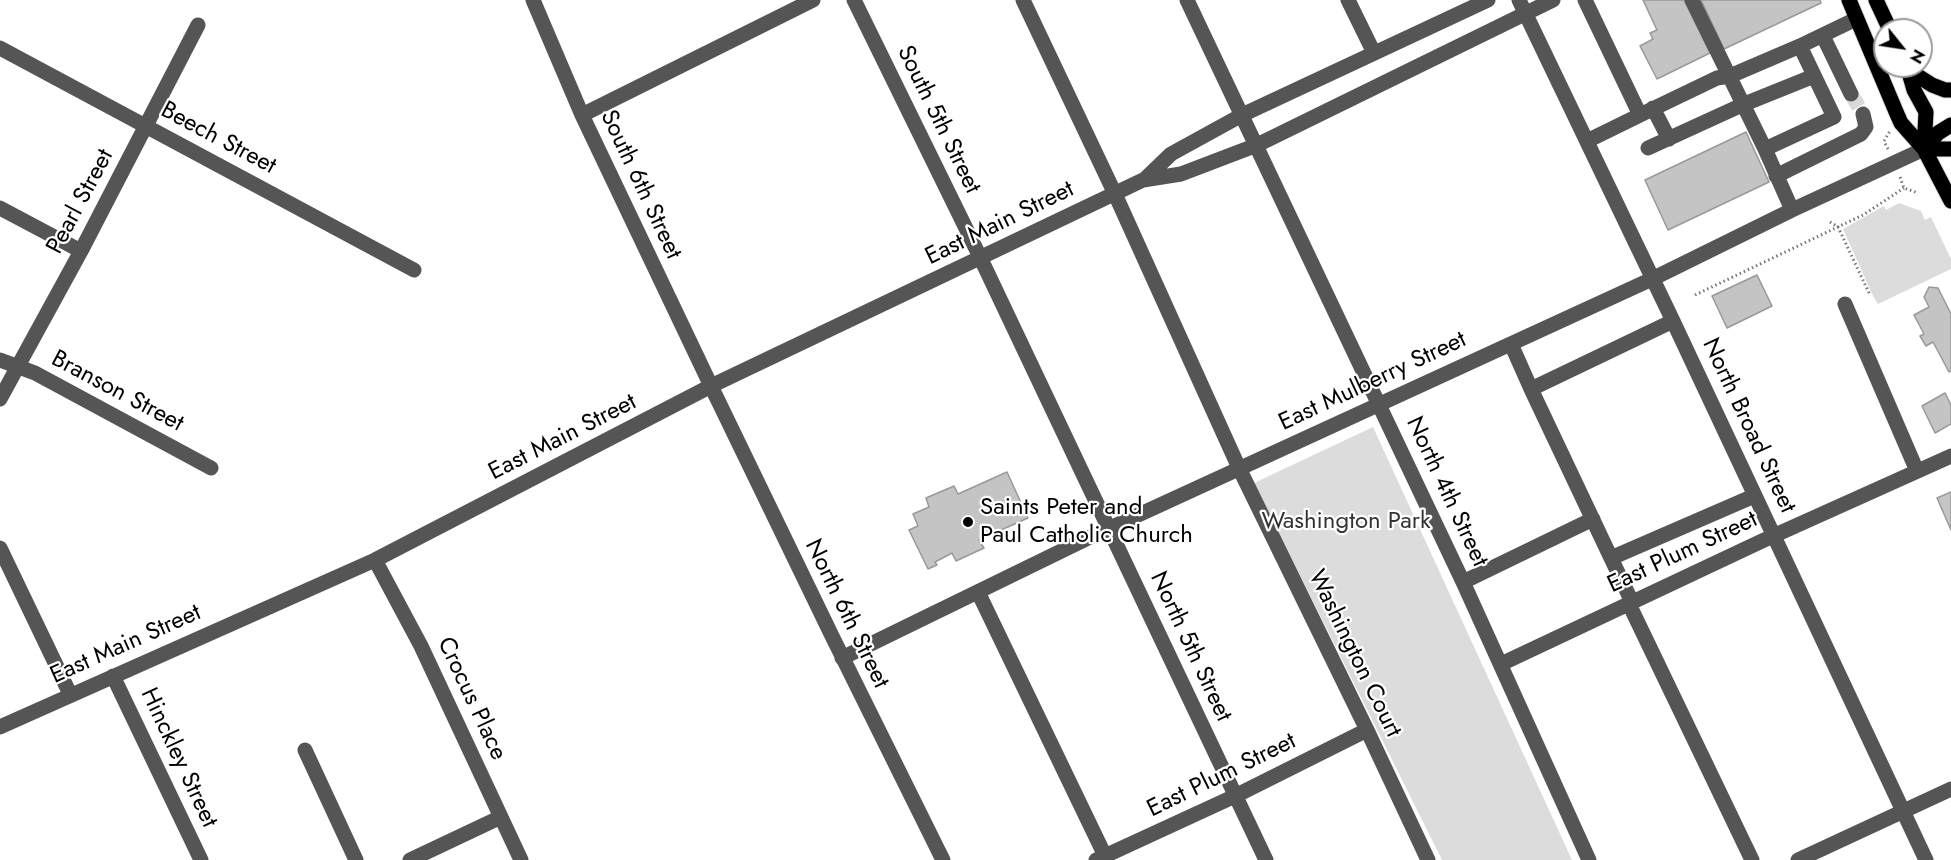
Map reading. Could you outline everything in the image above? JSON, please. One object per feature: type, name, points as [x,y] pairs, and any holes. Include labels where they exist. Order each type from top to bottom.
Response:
[{"type":"main road","points":[[1849,0],[1901,123],[1924,149],[1951,201]]},
{"type":"main road","points":[[1876,0],[1884,18]]},
{"type":"main road","points":[[1911,78],[1914,90],[1926,112],[1924,149]]},
{"type":"main road","points":[[1922,78],[1932,85],[1951,90]]},
{"type":"main road","points":[[1924,149],[1938,133],[1951,125]]},
{"type":"main road","points":[[1924,149],[1951,149]]},
{"type":"street","name":"South 6th Street","points":[[533,0],[582,115],[711,386]]},
{"type":"street","points":[[582,115],[813,0]]},
{"type":"street","name":"South 5th Street","points":[[854,0],[981,259]]},
{"type":"street","name":"Washington Court","points":[[1023,0],[1115,194],[1239,468],[1428,860]]},
{"type":"street","name":"North 4th Street","points":[[1187,0],[1380,404],[1589,860]]},
{"type":"street","points":[[1348,0],[1374,53]]},
{"type":"street","name":"East Main Street","points":[[0,727],[375,560],[711,386],[1143,180],[1171,154],[1242,115],[1488,0]]},
{"type":"street","name":"East Main Street","points":[[1143,180],[1181,174],[1257,145],[1522,6],[1553,0]]},
{"type":"street","points":[[1585,0],[1647,112],[1669,139]]},
{"type":"street","points":[[1692,0],[1765,149],[1792,210]]},
{"type":"street","name":"North Broad Street","points":[[1522,6],[1926,860]]},
{"type":"street","points":[[1587,141],[1717,78],[1730,76],[1822,36],[1857,18]]},
{"type":"street","name":"Pearl Street","points":[[0,399],[147,127],[198,25]]},
{"type":"street","points":[[1822,36],[1851,94]]},
{"type":"street","points":[[1765,149],[1834,117],[1800,46]]},
{"type":"street","name":"Beech Street","points":[[0,48],[414,270]]},
{"type":"street","points":[[1648,148],[1742,105],[1814,76]]},
{"type":"street","points":[[1776,176],[1861,134],[1866,128],[1863,114]]},
{"type":"street","name":"East Mulberry Street","points":[[842,658],[1109,528],[1652,279],[1792,210],[1924,149]]},
{"type":"street","points":[[0,208],[81,251]]},
{"type":"street","name":"North 5th Street","points":[[981,259],[1266,860]]},
{"type":"street","points":[[1845,304],[1917,471]]},
{"type":"street","points":[[1531,389],[1673,321]]},
{"type":"street","points":[[1510,344],[1752,860]]},
{"type":"street","name":"Branson Street","points":[[0,360],[35,373],[211,468]]},
{"type":"street","name":"North 6th Street","points":[[711,386],[842,658],[943,860]]},
{"type":"street","name":"East Plum Street","points":[[1501,664],[1774,535],[1951,456]]},
{"type":"street","points":[[1611,558],[1754,496]]},
{"type":"street","points":[[1463,582],[1593,519]]},
{"type":"street","points":[[0,548],[70,694]]},
{"type":"street","name":"Crocus Place","points":[[375,560],[421,646],[522,860]]},
{"type":"street","points":[[978,592],[1103,859]]},
{"type":"street","name":"Hinckley Street","points":[[113,676],[201,860]]},
{"type":"street","name":"East Plum Street","points":[[1103,859],[1367,730]]},
{"type":"street","points":[[305,750],[356,860]]},
{"type":"street","points":[[1798,860],[1951,789]]},
{"type":"street","points":[[410,860],[501,817]]},
{"type":"path","points":[[1695,295],[1863,215],[1904,189]]},
{"type":"path","points":[[1830,222],[1839,227],[1870,295]]},
{"type":"green space","points":[[1899,203],[1921,211],[1925,220],[1931,217],[1951,259],[1951,269],[1878,304],[1843,229],[1884,206],[1886,210]]},
{"type":"green space","name":"Washington Park","points":[[1373,427],[1572,860],[1442,860],[1254,483]]},
{"type":"building","points":[[1643,0],[1684,0],[1710,53],[1657,79],[1640,46],[1653,39],[1650,33],[1657,30]]},
{"type":"building","points":[[1701,0],[1820,0],[1821,3],[1724,49]]},
{"type":"building","points":[[1746,132],[1769,182],[1668,230],[1645,180]]},
{"type":"building","points":[[1757,275],[1772,306],[1727,328],[1712,296]]},
{"type":"building","points":[[1929,287],[1938,288],[1951,314],[1951,371],[1949,372],[1933,342],[1926,346],[1920,336],[1924,334],[1914,315],[1929,307],[1924,297]]},
{"type":"building","points":[[1945,393],[1951,405],[1951,424],[1935,433],[1922,406]]},
{"type":"building","name":"Saints Peter and Paul Catholic Church","points":[[1007,472],[1028,518],[979,540],[984,548],[956,561],[952,553],[935,562],[937,565],[928,569],[909,530],[918,526],[913,514],[929,507],[926,498],[954,486],[958,494]]},
{"type":"building","points":[[1951,492],[1951,530],[1937,498]]},
{"type":"tunnel","points":[[1851,94],[1863,114]]},
{"type":"place","name":"Saints Peter and Paul Catholic Church","points":[[968,522]]}]
